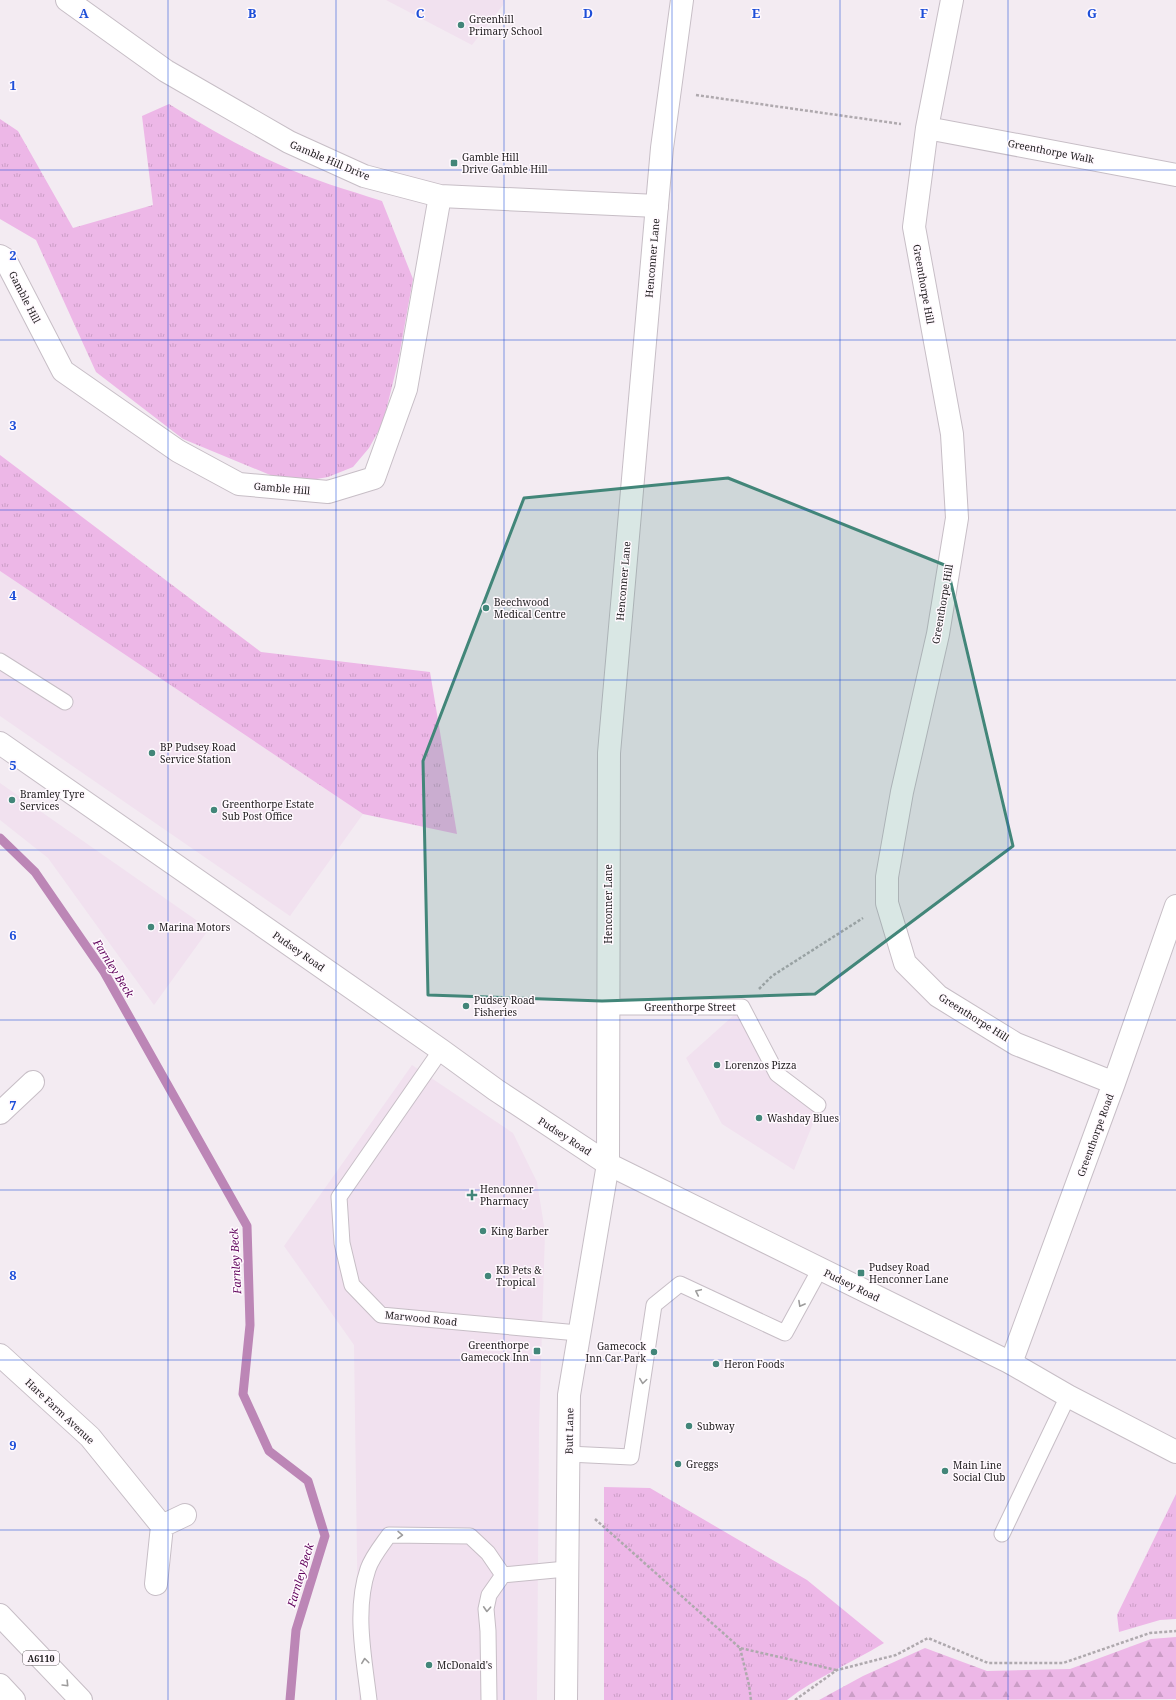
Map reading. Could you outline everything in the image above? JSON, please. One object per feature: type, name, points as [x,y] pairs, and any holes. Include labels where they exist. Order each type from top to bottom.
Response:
[{"type":"main road","name":"Gamble Hill Drive","points":[[67,0],[166,71],[289,142],[364,176],[440,196],[657,206]]},
{"type":"main road","name":"Henconner Lane","points":[[608,1164],[609,753],[662,148],[682,0]]},
{"type":"main road","name":"Greenthorpe Hill","points":[[952,0],[927,128],[914,227],[952,434],[957,518],[938,634],[902,792],[887,877],[887,903],[905,963],[938,996],[1016,1044],[1114,1083]]},
{"type":"main road","name":"Greenthorpe Walk","points":[[927,128],[1176,175]]},
{"type":"main road","name":"Gamble Hill","points":[[0,256],[5,259],[63,371],[178,451],[239,484],[328,492],[374,478],[406,389],[440,196]]},
{"type":"main road","name":"Pudsey Road","points":[[0,742],[496,1090],[608,1164],[1011,1363],[1068,1396],[1176,1452]]},
{"type":"main road","name":"Greenthorpe Road","points":[[1011,1363],[1114,1083],[1176,906]]},
{"type":"main road","points":[[0,1113],[33,1082]]},
{"type":"main road","name":"Butt Lane","points":[[566,1700],[566,1569],[569,1395],[578,1333],[608,1164]]},
{"type":"main road","name":"Hare Farm Avenue","points":[[0,1355],[90,1436],[162,1526]]},
{"type":"main road","points":[[156,1584],[162,1526],[185,1515]]},
{"type":"main road","name":"A6110","points":[[0,1615],[81,1700]]},
{"type":"main road","points":[[0,1685],[14,1700]]},
{"type":"lane","points":[[0,661],[65,702]]},
{"type":"lane","name":"Greenthorpe Street","points":[[608,1007],[742,1007],[777,1074],[818,1105]]},
{"type":"lane","name":"Marwood Road","points":[[441,1050],[339,1197],[342,1243],[352,1284],[381,1315],[578,1333]]},
{"type":"lane","points":[[568,1454],[631,1457],[654,1305],[680,1284],[785,1333],[820,1269]]},
{"type":"lane","points":[[1002,1534],[1068,1396]]},
{"type":"lane","points":[[369,1700],[363,1647],[361,1606],[368,1568],[389,1535],[470,1536],[488,1553],[503,1575]]},
{"type":"lane","points":[[489,1700],[488,1631],[486,1609],[489,1595],[503,1575],[566,1569]]},
{"type":"path","points":[[670,92],[927,128]]},
{"type":"path","points":[[742,1007],[772,976],[887,903]]},
{"type":"path","points":[[568,1494],[740,1648],[837,1670]]},
{"type":"path","points":[[795,1700],[837,1670],[896,1655],[928,1638],[988,1663],[1063,1663],[1150,1633],[1176,1631]]},
{"type":"path","points":[[740,1648],[751,1700]]},
{"type":"highlighted area","points":[[728,478],[947,566],[1013,846],[815,994],[602,1001],[428,995],[423,761],[524,498]]},
{"type":"shaded area","name":"Greenhill Primary School","points":[[386,0],[504,0],[503,5],[472,45]]},
{"type":"shaded area","points":[[0,571],[363,814],[290,916],[0,716]]},
{"type":"shaded area","points":[[0,783],[209,929],[154,1005],[48,858],[0,820]]},
{"type":"shaded area","points":[[743,1007],[779,1072],[821,1104],[794,1170],[722,1124],[686,1058]]},
{"type":"shaded area","points":[[412,1065],[513,1133],[537,1182],[545,1232],[539,1428],[537,1700],[359,1700],[354,1345],[284,1246]]},
{"type":"green space","points":[[169,104],[250,151],[291,170],[382,201],[413,279],[398,362],[383,423],[369,448],[353,467],[328,477],[305,481],[275,477],[183,439],[96,372],[36,240],[0,219],[0,119],[18,131],[73,228],[153,205],[142,116]]},
{"type":"green space","points":[[0,455],[261,652],[430,672],[457,834],[363,814],[0,571]]},
{"type":"green space","points":[[604,1487],[650,1488],[807,1580],[884,1643],[810,1684],[787,1700],[604,1700]]},
{"type":"green space","points":[[1176,1494],[1176,1619],[1160,1620],[1119,1632],[1117,1615]]},
{"type":"green space","points":[[1176,1637],[1176,1699],[819,1700],[863,1676],[925,1648],[987,1671],[1070,1669],[1151,1639]]},
{"type":"waterway","name":"Farnley Beck","points":[[0,838],[35,872],[104,972],[247,1226],[250,1325],[243,1394],[269,1451],[308,1481],[325,1536],[296,1630],[290,1700]]},
{"type":"place","name":"Greenhill Primary School","points":[[461,25]]},
{"type":"place","name":"Gamble Hill Drive Gamble Hill","points":[[454,163]]},
{"type":"place","name":"Beechwood Medical Centre","points":[[486,608]]},
{"type":"place","name":"BP Pudsey Road Service Station","points":[[152,753]]},
{"type":"place","name":"Bramley Tyre Services","points":[[12,800]]},
{"type":"place","name":"Greenthorpe Estate Sub Post Office","points":[[214,810]]},
{"type":"place","name":"Marina Motors","points":[[151,927]]},
{"type":"place","name":"Pudsey Road Fisheries","points":[[466,1006]]},
{"type":"place","name":"Lorenzos Pizza","points":[[717,1065]]},
{"type":"place","name":"Washday Blues","points":[[759,1118]]},
{"type":"place","name":"Henconner Pharmacy","points":[[472,1195]]},
{"type":"place","name":"King Barber","points":[[483,1231]]},
{"type":"place","name":"Pudsey Road Henconner Lane","points":[[861,1273]]},
{"type":"place","name":"KB Pets & Tropical","points":[[488,1276]]},
{"type":"place","name":"Greenthorpe Gamecock Inn","points":[[537,1351]]},
{"type":"place","name":"Gamecock Inn Car Park","points":[[654,1352]]},
{"type":"place","name":"Heron Foods","points":[[716,1364]]},
{"type":"place","name":"Subway","points":[[689,1426]]},
{"type":"place","name":"Greggs","points":[[678,1464]]},
{"type":"place","name":"Main Line Social Club","points":[[945,1471]]},
{"type":"place","name":"McDonald's","points":[[429,1665]]}]
